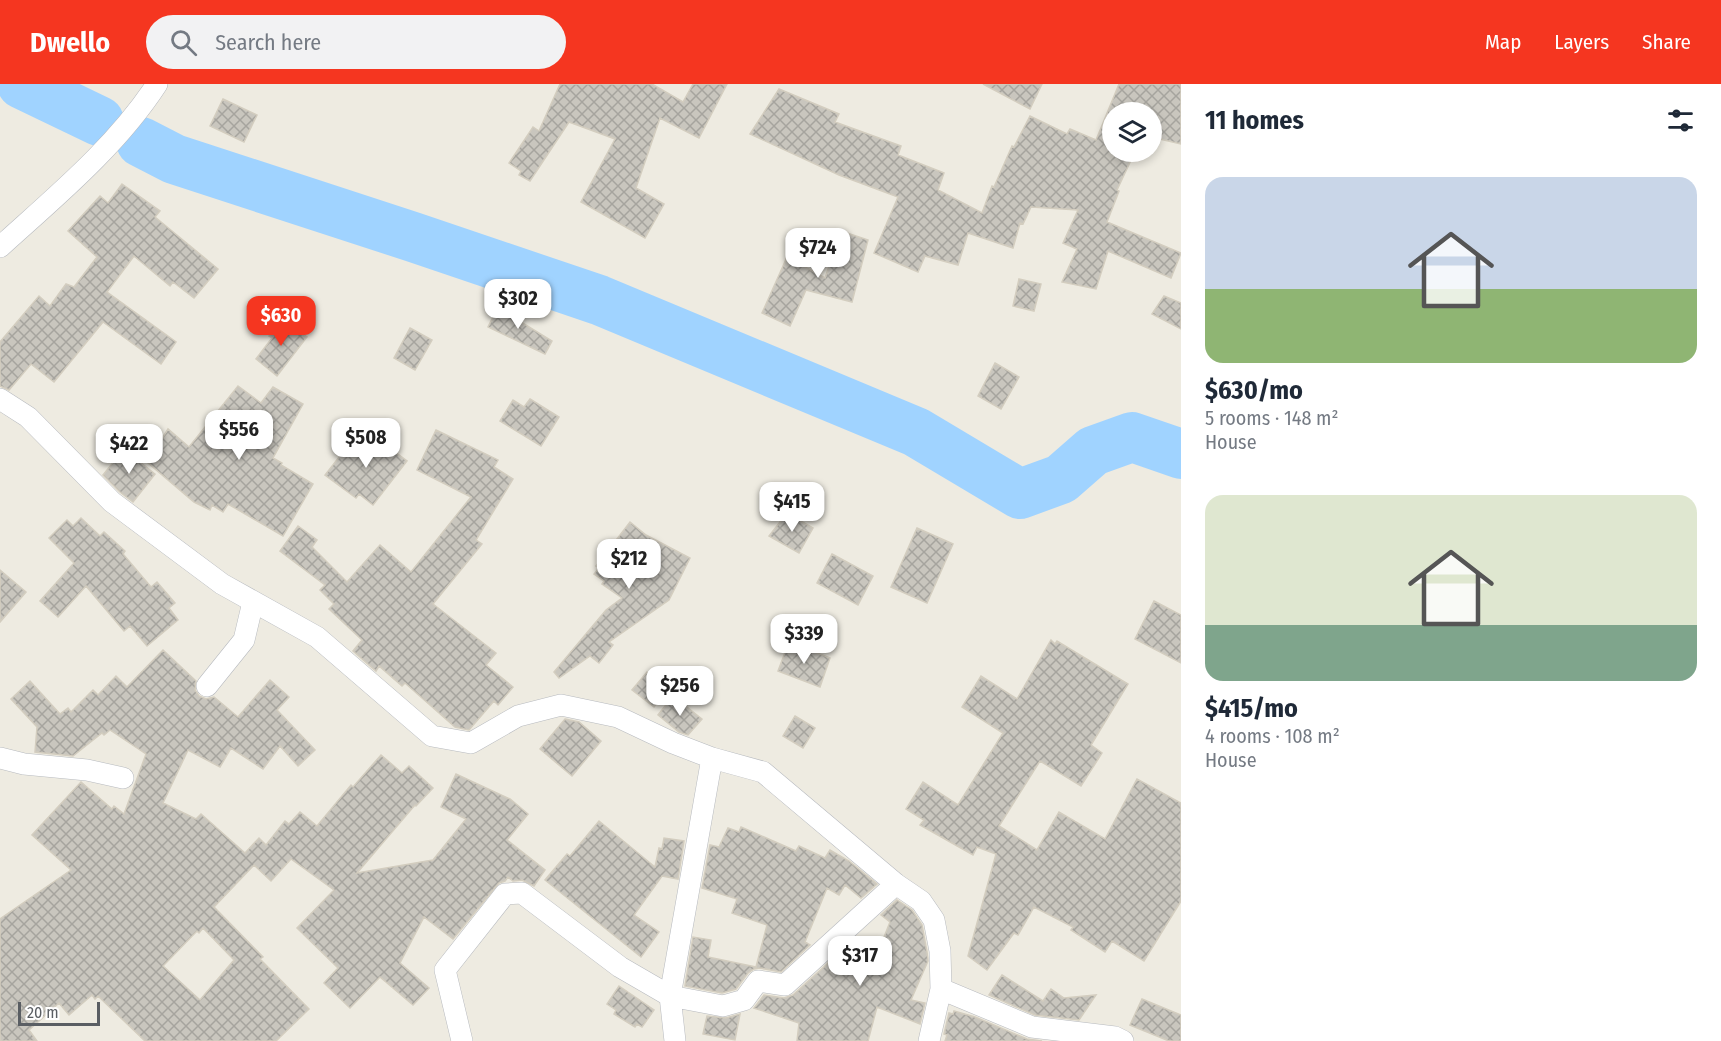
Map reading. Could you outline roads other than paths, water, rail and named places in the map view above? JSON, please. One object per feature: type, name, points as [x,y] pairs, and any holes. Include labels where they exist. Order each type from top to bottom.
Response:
[{"type":"street","points":[[0,247],[88,165],[134,116],[157,84]]},
{"type":"street","points":[[0,399],[28,417],[112,502],[222,584],[317,637],[432,736],[471,743],[519,716],[561,705],[618,717],[712,758],[763,772],[896,884],[921,901],[934,920],[940,951],[941,989],[929,1041]]},
{"type":"street","points":[[207,686],[244,640],[253,602]]},
{"type":"street","points":[[0,758],[24,764],[87,770],[123,778]]},
{"type":"street","points":[[675,1041],[670,996],[712,758]]},
{"type":"street","points":[[462,1041],[445,970],[506,894],[522,893],[620,967],[670,996],[723,1006],[744,1000],[758,981],[785,985],[896,884]]},
{"type":"street","points":[[941,989],[1032,1027],[1115,1037],[1123,1041]]},
{"type":"waterway","points":[[22,84],[99,121]]},
{"type":"waterway","points":[[141,142],[174,159],[599,300],[916,432],[1020,494],[1061,479],[1093,451],[1132,437],[1181,454]]}]
